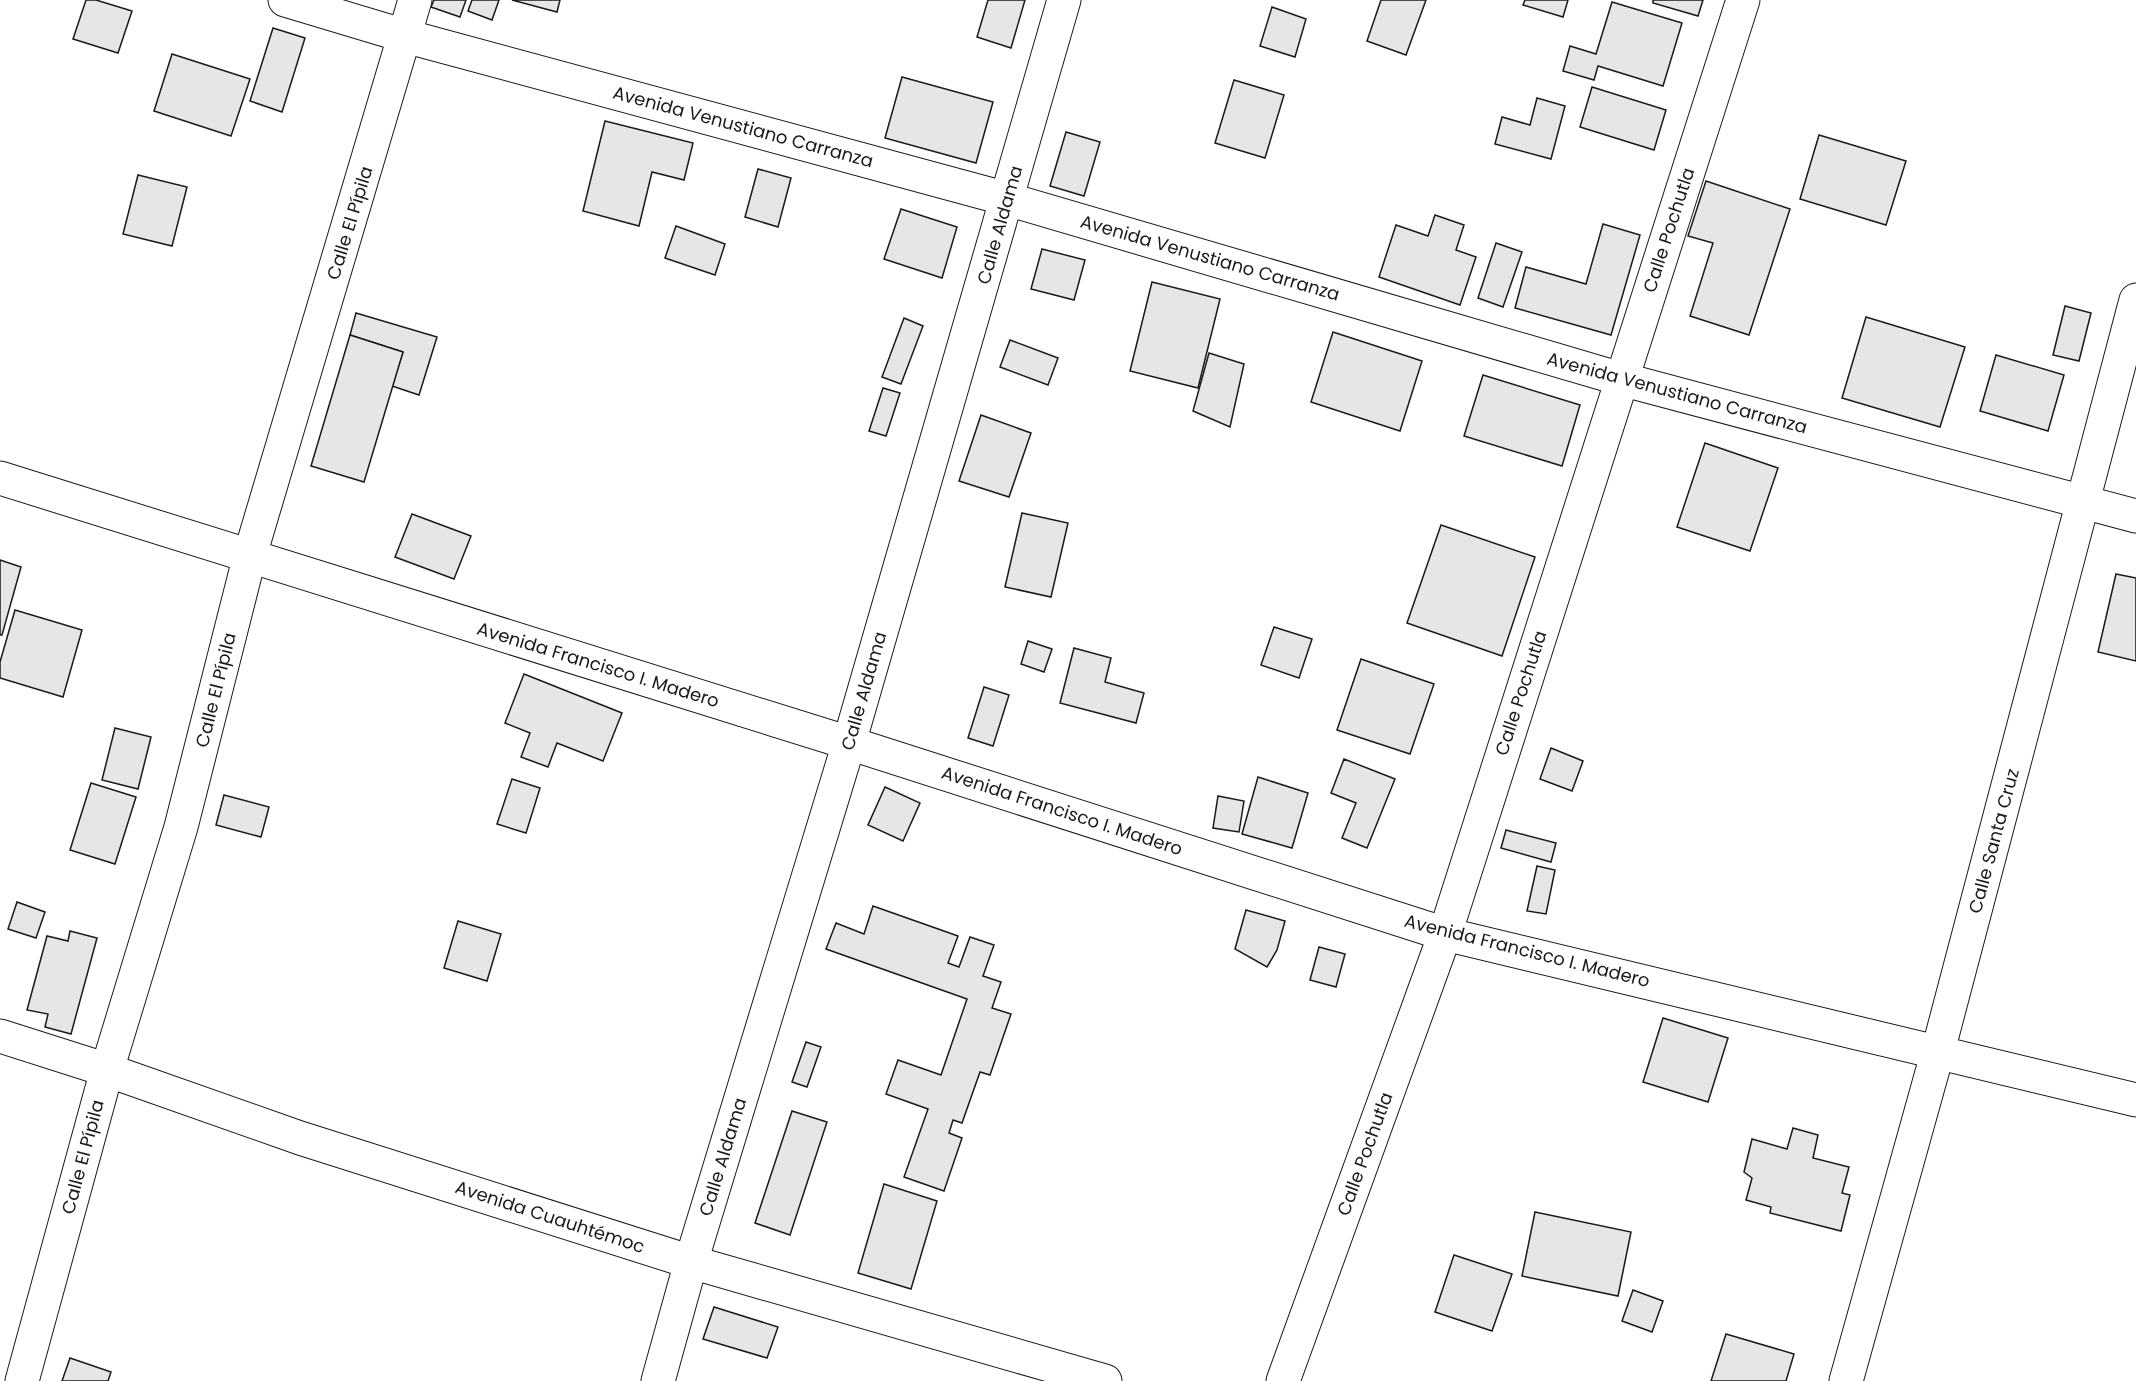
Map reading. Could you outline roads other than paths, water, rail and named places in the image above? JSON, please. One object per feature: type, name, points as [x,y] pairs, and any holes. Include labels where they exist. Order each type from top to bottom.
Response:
[{"type":"street","name":"Avenida Venustiano Carranza","points":[[285,0],[405,36],[1007,199],[1621,379],[2136,516]]},
{"type":"street","name":"Calle El Pípila","points":[[22,1381],[107,1070],[182,827],[250,555],[415,0]]},
{"type":"street","name":"Calle Aldama","points":[[658,1381],[691,1262],[849,743],[1064,0]]},
{"type":"street","name":"Calle Pochutla","points":[[1283,1381],[1445,934],[1743,0]]},
{"type":"street","name":"Calle Santa Cruz","points":[[1846,1381],[1938,1051],[2136,300]]},
{"type":"street","name":"Avenida Francisco I. Madero","points":[[0,478],[849,743],[1445,934],[2136,1100]]},
{"type":"street","name":"Avenida Cuauhtémoc","points":[[0,1036],[107,1070],[300,1138],[691,1262],[1105,1381]]}]
